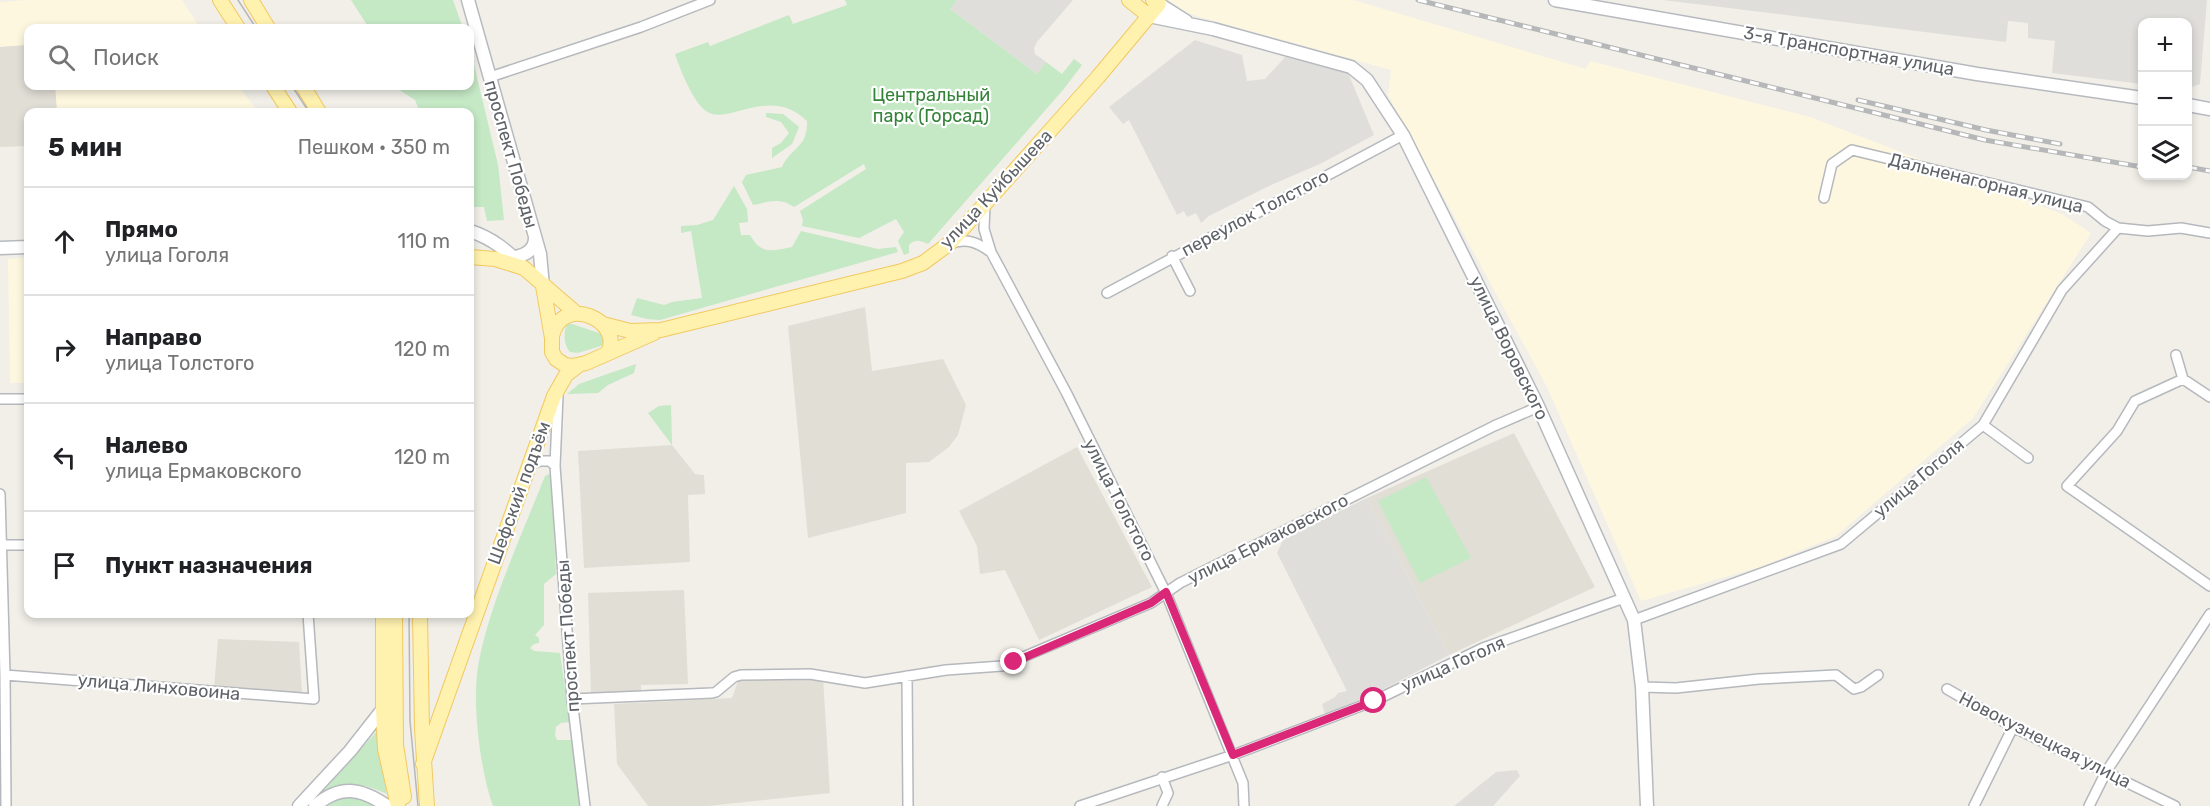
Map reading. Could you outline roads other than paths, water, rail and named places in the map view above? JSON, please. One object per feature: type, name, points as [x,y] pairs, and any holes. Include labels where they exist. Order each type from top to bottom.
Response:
[{"type":"main road","points":[[220,0],[235,24]]},
{"type":"main road","points":[[250,0],[265,24]]},
{"type":"main road","points":[[1129,0],[1149,16]]},
{"type":"main road","name":"улица Куйбышева","points":[[579,365],[661,330],[902,271],[923,262],[950,243],[985,204],[1149,16],[1156,2]]},
{"type":"main road","points":[[276,90],[287,108]]},
{"type":"main road","points":[[306,90],[317,108]]},
{"type":"main road","points":[[474,257],[511,256]]},
{"type":"main road","name":"улица Куйбышева","points":[[511,256],[576,313],[603,324],[630,331],[661,330]]},
{"type":"main road","points":[[543,286],[552,338],[552,352],[556,359],[565,365],[579,365]]},
{"type":"main road","points":[[552,338],[559,320],[566,315],[576,313]]},
{"type":"main road","points":[[603,324],[612,337],[608,352]]},
{"type":"main road","name":"Шефский подъём","points":[[423,764],[558,387],[566,375],[579,365]]},
{"type":"main road","points":[[383,618],[385,749],[398,806]]},
{"type":"main road","points":[[395,618],[396,745],[405,806]]},
{"type":"main road","points":[[420,618],[423,764],[428,803]]},
{"type":"street","name":"проспект Победы","points":[[468,0],[540,254],[543,286]]},
{"type":"street","points":[[490,77],[641,27],[710,0]]},
{"type":"street","name":"3-я Транспортная улица","points":[[1555,0],[1965,72],[2138,97]]},
{"type":"street","points":[[1156,2],[1194,26]]},
{"type":"street","name":"улица Воровского","points":[[1149,16],[1325,58],[1351,67],[1367,80],[1403,135],[1538,407],[1634,620],[1642,687],[1647,806]]},
{"type":"street","points":[[2192,106],[2210,109]]},
{"type":"street","name":"переулок Толстого","points":[[1107,293],[1172,256],[1403,135]]},
{"type":"street","name":"Дальненагорная улица","points":[[1824,198],[1832,164],[1852,150],[2088,207],[2118,228],[2148,231],[2181,228],[2210,233]]},
{"type":"street","name":"улица Толстого","points":[[985,204],[984,229],[991,252],[1066,392],[1166,592],[1233,755],[1243,783],[1244,806]]},
{"type":"street","name":"улица Гоголя","points":[[1634,620],[1841,544],[1983,425],[2062,290],[2118,228]]},
{"type":"street","points":[[474,233],[511,256]]},
{"type":"street","name":"проспект Победы","points":[[511,256],[533,248],[535,238]]},
{"type":"street","points":[[950,243],[970,241],[991,252]]},
{"type":"street","points":[[0,248],[24,247]]},
{"type":"street","points":[[1172,256],[1190,291]]},
{"type":"street","points":[[2176,355],[2183,379],[2210,397]]},
{"type":"street","points":[[2183,379],[2135,401],[2117,432],[2067,486],[2210,586]]},
{"type":"street","name":"проспект Победы","points":[[558,387],[555,466],[572,699],[585,806]]},
{"type":"street","points":[[0,399],[24,399]]},
{"type":"street","name":"улица Ермаковского","points":[[572,699],[712,693],[734,677],[741,675],[805,674],[865,682],[1008,664],[1151,603],[1180,583],[1494,426],[1538,407]]},
{"type":"street","points":[[1983,425],[2028,458]]},
{"type":"street","points":[[528,466],[540,461],[550,461],[555,466]]},
{"type":"street","points":[[0,494],[6,806]]},
{"type":"street","points":[[1,545],[24,545]]},
{"type":"street","name":"улица Гоголя","points":[[1080,806],[1233,755],[1374,701],[1483,648],[1624,598]]},
{"type":"street","points":[[2089,806],[2106,771],[2210,614]]},
{"type":"street","name":"улица Линховоина","points":[[5,675],[314,699],[308,618]]},
{"type":"street","points":[[1642,687],[1676,688],[1759,679],[1836,675],[1854,689],[1862,687],[1878,675]]},
{"type":"street","points":[[907,676],[908,802],[913,806]]},
{"type":"street","name":"Новокузнецкая улица","points":[[1947,689],[2013,727],[2175,806]]},
{"type":"street","points":[[299,806],[357,742],[383,709]]},
{"type":"street","points":[[1974,806],[2013,727]]},
{"type":"street","points":[[1162,777],[1168,793],[1162,806]]},
{"type":"street","points":[[315,806],[332,794],[345,791],[368,794],[387,806]]},
{"type":"tram line","points":[[238,0],[253,24]]},
{"type":"tram line","points":[[295,90],[306,108]]},
{"type":"tram line","points":[[409,618],[410,721],[418,806]]},
{"type":"railway","points":[[1418,0],[1985,140],[2138,166]]},
{"type":"railway","points":[[1858,100],[1986,130],[2060,144]]},
{"type":"railway","points":[[2192,168],[2210,171]]},
{"type":"park label","name":"Центральный парк (Горсад)","points":[[931,106]]}]
